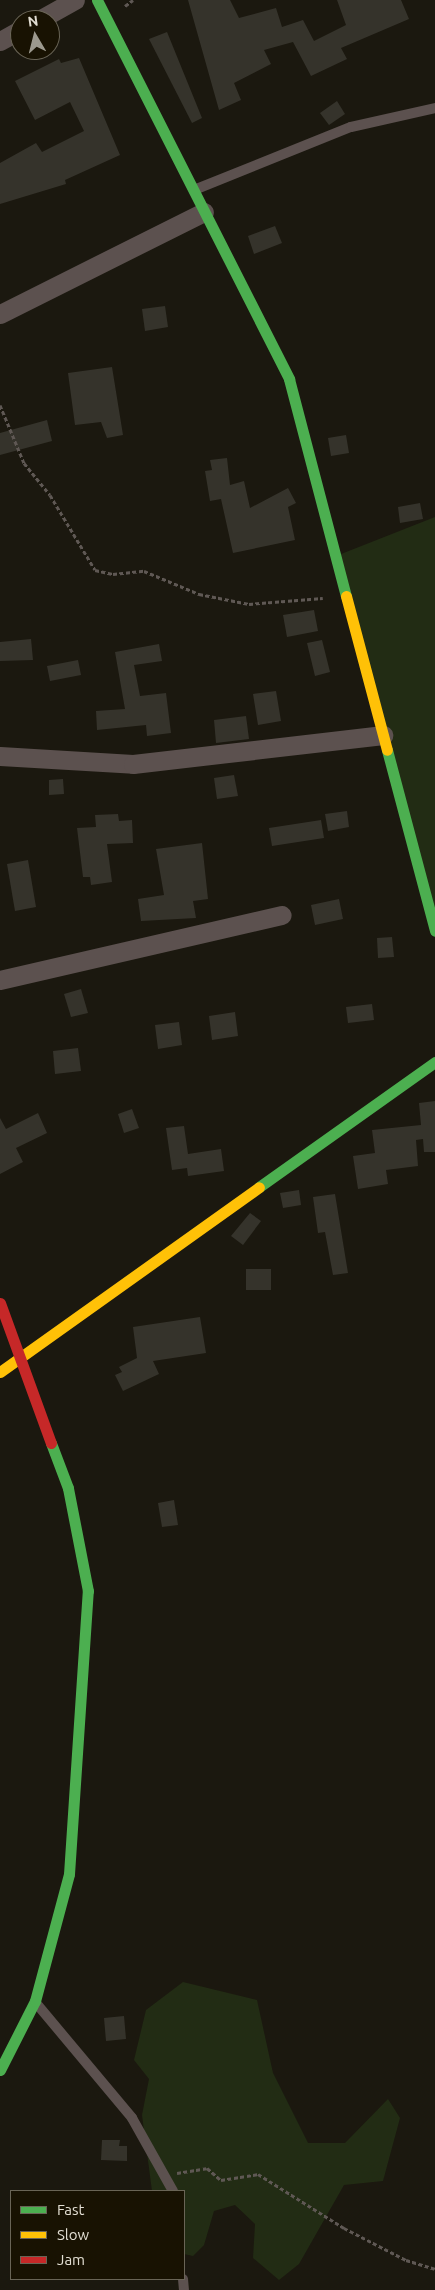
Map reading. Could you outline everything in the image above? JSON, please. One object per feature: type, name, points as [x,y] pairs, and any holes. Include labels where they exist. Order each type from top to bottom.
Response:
[{"type":"street","points":[[57,10],[75,0]]},
{"type":"street","points":[[97,0],[289,379],[435,931]]},
{"type":"street","points":[[0,314],[204,212]]},
{"type":"street","points":[[0,756],[133,764],[383,735]]},
{"type":"street","points":[[0,980],[282,916]]},
{"type":"street","points":[[0,1372],[435,1062]]},
{"type":"street","points":[[0,1303],[68,1488],[88,1591],[69,1874],[35,2001],[0,2070]]},
{"type":"lane","points":[[193,190],[352,127],[435,108]]},
{"type":"lane","points":[[35,2001],[132,2118],[171,2190]]},
{"type":"path","points":[[0,404],[24,463],[50,495],[95,570],[113,574],[144,571],[199,594],[250,604],[326,597]]},
{"type":"path","points":[[165,2178],[184,2170],[207,2168],[221,2180],[258,2174],[344,2228],[406,2260],[435,2269]]},
{"type":"green space","points":[[435,517],[435,931],[336,556]]},
{"type":"green space","points":[[183,1982],[257,2000],[273,2073],[308,2143],[345,2143],[388,2099],[400,2118],[383,2181],[344,2185],[299,2264],[279,2280],[253,2258],[255,2224],[235,2205],[214,2211],[204,2245],[193,2256],[185,2254],[185,2190],[152,2190],[142,2115],[149,2079],[134,2060],[146,2010]]},
{"type":"building","points":[[188,0],[230,0],[239,18],[276,8],[282,27],[303,20],[314,41],[346,25],[337,0],[401,0],[409,19],[341,48],[347,59],[311,76],[293,42],[264,50],[271,64],[234,83],[241,100],[219,110]]},
{"type":"building","points":[[167,32],[202,118],[192,123],[149,39]]},
{"type":"building","points":[[79,58],[120,155],[65,180],[66,184],[0,204],[0,163],[36,143],[42,152],[84,131],[70,102],[35,120],[15,81],[57,60],[61,63]]},
{"type":"building","points":[[337,101],[345,114],[329,125],[320,113]]},
{"type":"building","points":[[275,226],[282,243],[254,254],[248,236]]},
{"type":"building","points":[[165,306],[168,327],[145,331],[142,309]]},
{"type":"building","points":[[112,367],[123,435],[107,438],[101,422],[75,425],[68,373]]},
{"type":"building","points":[[47,420],[52,441],[0,455],[0,433]]},
{"type":"building","points":[[346,435],[349,453],[331,456],[328,438]]},
{"type":"building","points":[[227,458],[230,485],[244,481],[250,508],[288,488],[296,503],[288,507],[295,540],[233,553],[221,499],[210,501],[205,471],[212,470],[210,460]]},
{"type":"building","points":[[420,503],[423,519],[400,523],[398,507]]},
{"type":"building","points":[[314,610],[318,631],[287,637],[283,615]]},
{"type":"building","points":[[31,639],[33,660],[0,661],[0,642]]},
{"type":"building","points":[[322,640],[330,672],[315,676],[307,643]]},
{"type":"building","points":[[159,644],[162,661],[134,665],[140,696],[166,693],[171,733],[147,736],[146,725],[97,730],[96,711],[125,709],[115,652]]},
{"type":"building","points":[[78,660],[81,675],[50,681],[47,666]]},
{"type":"building","points":[[276,691],[281,721],[258,725],[253,694]]},
{"type":"building","points":[[246,716],[249,739],[216,743],[214,720]]},
{"type":"building","points":[[234,775],[238,796],[217,799],[214,778]]},
{"type":"building","points":[[63,779],[64,794],[49,795],[49,780]]},
{"type":"building","points":[[347,811],[349,827],[328,831],[325,814]]},
{"type":"building","points":[[118,814],[119,821],[132,820],[133,843],[107,844],[112,882],[91,885],[90,877],[83,877],[77,828],[96,827],[95,815]]},
{"type":"building","points":[[321,820],[324,838],[272,846],[269,828]]},
{"type":"building","points":[[202,843],[208,899],[193,901],[196,918],[141,921],[138,899],[164,895],[156,849]]},
{"type":"building","points":[[28,860],[36,907],[15,911],[7,864]]},
{"type":"building","points":[[339,899],[343,919],[315,925],[311,905]]},
{"type":"building","points":[[392,937],[394,957],[378,958],[377,938]]},
{"type":"building","points":[[81,989],[88,1013],[71,1017],[64,994]]},
{"type":"building","points":[[372,1004],[374,1020],[348,1023],[346,1007]]},
{"type":"building","points":[[235,1012],[238,1036],[212,1040],[209,1016]]},
{"type":"building","points":[[179,1022],[182,1045],[158,1049],[155,1025]]},
{"type":"building","points":[[78,1048],[81,1071],[55,1074],[53,1051]]},
{"type":"building","points":[[435,1101],[435,1152],[424,1152],[423,1139],[416,1140],[418,1166],[386,1170],[388,1184],[358,1189],[353,1156],[375,1153],[372,1130],[421,1125],[419,1103]]},
{"type":"building","points":[[132,1109],[139,1128],[124,1133],[118,1114]]},
{"type":"building","points":[[38,1113],[47,1133],[16,1148],[23,1162],[0,1174],[0,1118],[6,1129]]},
{"type":"building","points":[[184,1126],[188,1154],[221,1149],[224,1171],[188,1176],[187,1168],[172,1170],[166,1128]]},
{"type":"building","points":[[299,1190],[301,1205],[283,1208],[280,1193]]},
{"type":"building","points":[[335,1194],[348,1273],[333,1275],[325,1232],[318,1233],[313,1197]]},
{"type":"building","points":[[250,1213],[261,1221],[243,1245],[231,1236]]},
{"type":"building","points":[[246,1269],[271,1269],[271,1290],[246,1290]]},
{"type":"building","points":[[200,1317],[206,1353],[153,1361],[159,1374],[123,1391],[115,1375],[122,1372],[119,1367],[137,1358],[133,1327]]},
{"type":"building","points":[[174,1500],[178,1525],[162,1527],[158,1503]]},
{"type":"building","points":[[124,2016],[126,2039],[106,2041],[104,2018]]},
{"type":"building","points":[[102,2140],[120,2140],[119,2146],[127,2146],[127,2161],[101,2160]]},
{"type":"traffic: fast","points":[[97,0],[289,379],[346,596]]},
{"type":"traffic: fast","points":[[387,750],[435,931]]},
{"type":"traffic: fast","points":[[259,1187],[435,1062]]},
{"type":"traffic: fast","points":[[0,2070],[35,2001],[69,1874],[88,1591],[68,1488],[51,1443]]},
{"type":"traffic: slow","points":[[346,596],[387,750]]},
{"type":"traffic: slow","points":[[0,1372],[259,1187]]},
{"type":"traffic: jam","points":[[0,1303],[51,1443]]}]
